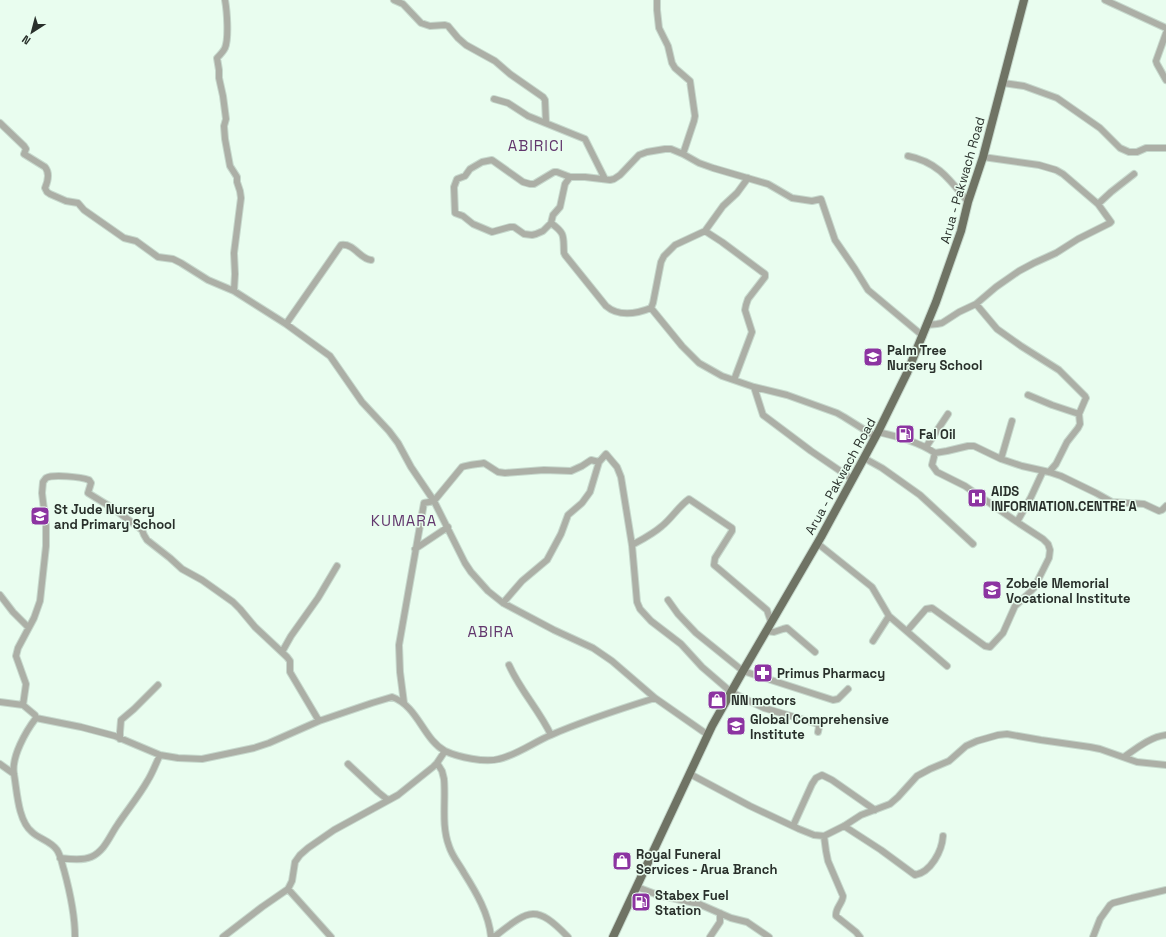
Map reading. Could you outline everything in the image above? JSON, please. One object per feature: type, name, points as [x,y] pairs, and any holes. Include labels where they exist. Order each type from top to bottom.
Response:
[{"type":"main road","name":"Arua - Pakwach Road","points":[[613,937],[708,735],[864,458],[907,373],[923,336],[961,231],[968,202],[983,157],[1024,0]]},
{"type":"street","points":[[225,0],[227,17],[226,43],[222,53],[217,58],[226,119],[224,126],[225,138],[230,166],[237,177],[241,198],[234,253],[234,291]]},
{"type":"street","points":[[394,0],[403,4],[421,23],[430,26],[448,26],[458,38],[466,44],[495,61],[510,74],[543,97],[545,100],[546,123]]},
{"type":"street","points":[[657,0],[659,28],[668,46],[672,63],[675,68],[690,81],[695,116],[683,154]]},
{"type":"street","points":[[1105,0],[1166,28]]},
{"type":"street","points":[[1166,33],[1156,61],[1166,80]]},
{"type":"street","points":[[1002,83],[1024,86],[1057,98],[1100,128],[1120,148],[1129,152],[1137,152],[1146,148],[1166,148]]},
{"type":"street","points":[[494,99],[508,103],[528,116],[585,139],[605,179]]},
{"type":"street","points":[[0,123],[24,146],[26,149],[24,154],[47,169],[48,179],[45,188],[47,192],[66,201],[78,203],[84,210],[124,238],[136,241],[158,257],[173,259],[181,262],[208,280],[234,291],[286,324],[331,357],[362,402],[394,437],[434,501],[470,572],[488,591],[503,603],[554,630],[590,646],[607,658],[655,698],[708,735]]},
{"type":"street","points":[[570,177],[565,184],[560,207],[553,215],[551,223],[543,231],[532,235],[524,234],[514,227],[492,232],[473,224],[463,216],[455,213],[455,182],[458,178],[465,176],[470,169],[482,162],[492,160],[523,182],[530,184],[534,184],[554,172],[570,177],[610,180],[620,175],[639,155],[647,152],[671,149],[699,163],[768,184],[792,198],[812,201],[819,199],[822,200],[835,240],[868,290],[923,336]]},
{"type":"street","points":[[908,156],[924,160],[940,170],[968,202]]},
{"type":"street","points":[[927,325],[942,323],[959,312],[976,304],[996,287],[1019,271],[1056,253],[1078,239],[1111,222],[1098,204],[1063,174],[1056,170],[1039,165],[983,157]]},
{"type":"street","points":[[1098,204],[1134,174]]},
{"type":"street","points":[[651,308],[661,262],[664,256],[675,245],[705,231],[723,206],[737,194],[748,178]]},
{"type":"street","points":[[551,223],[563,234],[564,254],[606,306],[613,311],[623,314],[644,311],[651,308]]},
{"type":"street","points":[[705,231],[765,274],[765,277],[748,299],[746,305],[746,317],[752,332],[734,380]]},
{"type":"street","points":[[286,324],[341,245],[350,246],[371,260]]},
{"type":"street","points":[[976,304],[997,329],[1059,370],[1086,398],[1079,414],[1080,424],[1078,428],[1067,442],[1056,464],[1046,471],[1017,522]]},
{"type":"street","points":[[651,308],[682,346],[700,363],[722,376],[754,387],[787,395],[837,413],[877,434],[904,438],[926,447],[935,453],[947,452],[971,446],[1001,459],[1061,476],[1114,503],[1144,504],[1160,511],[1166,506]]},
{"type":"street","points":[[754,387],[763,415],[811,451],[852,479]]},
{"type":"street","points":[[1028,395],[1079,414]]},
{"type":"street","points":[[926,447],[948,414]]},
{"type":"street","points":[[1001,459],[1012,421]]},
{"type":"street","points":[[907,631],[925,610],[932,608],[985,646],[990,647],[1005,630],[1012,610],[1034,588],[1049,558],[1050,550],[1048,544],[1043,539],[965,486],[937,472],[932,465],[935,453]]},
{"type":"street","points":[[503,603],[522,581],[547,560],[561,534],[568,515],[582,503],[590,492],[599,462],[606,454],[620,472],[632,545],[637,602],[640,609],[656,625],[682,645],[702,667],[731,692],[764,708],[818,724],[820,728],[818,732]]},
{"type":"street","points":[[864,458],[882,468],[920,495],[973,544]]},
{"type":"street","points":[[599,462],[591,460],[571,471],[544,470],[505,473],[500,473],[484,463],[467,465],[462,467],[434,501],[425,502],[415,549],[406,612],[400,635],[400,672],[404,702],[433,741],[445,750],[474,759],[497,760],[509,756],[551,735],[601,715],[655,698]]},
{"type":"street","points":[[23,705],[26,684],[16,656],[18,648],[28,627],[38,610],[40,601],[46,546],[46,526],[42,493],[43,482],[48,477],[65,476],[88,479],[91,483],[88,493],[114,509],[142,530],[147,540],[182,569],[202,580],[240,609],[255,627],[289,659],[290,672],[319,721]]},
{"type":"street","points":[[632,545],[662,527],[682,504],[689,499],[732,529],[732,532],[715,558],[714,565],[767,610],[771,622]]},
{"type":"street","points":[[415,549],[448,527]]},
{"type":"street","points":[[817,543],[872,588],[889,616],[947,666]]},
{"type":"street","points":[[282,652],[291,636],[318,598],[337,566]]},
{"type":"street","points":[[0,595],[13,612],[28,627]]},
{"type":"street","points":[[668,600],[678,614],[696,633],[743,671],[833,700],[839,698],[848,689]]},
{"type":"street","points":[[873,641],[889,616]]},
{"type":"street","points":[[766,631],[774,632],[787,628],[815,652]]},
{"type":"street","points":[[509,665],[520,686],[544,720],[551,735]]},
{"type":"street","points":[[120,739],[121,720],[158,685]]},
{"type":"street","points":[[0,702],[23,705],[36,718],[80,727],[120,739],[160,755],[202,759],[254,748],[270,743],[319,721],[390,698],[404,702]]},
{"type":"street","points":[[36,718],[29,728],[13,769],[22,817],[25,824],[33,834],[55,847],[60,858],[69,886],[74,912],[75,937]]},
{"type":"street","points":[[690,774],[750,806],[793,826],[814,835],[824,836],[844,826],[855,818],[896,800],[917,776],[949,761],[966,746],[998,735],[1005,734],[1100,749],[1137,762],[1166,765]]},
{"type":"street","points":[[1124,757],[1150,740],[1166,735]]},
{"type":"street","points":[[223,937],[273,899],[288,890],[292,881],[295,862],[304,851],[334,830],[402,792],[430,770],[437,763],[445,750]]},
{"type":"street","points":[[60,858],[88,858],[100,850],[148,780],[160,755]]},
{"type":"street","points":[[437,763],[442,771],[444,779],[446,836],[449,847],[477,892],[488,921],[491,937]]},
{"type":"street","points":[[0,764],[14,774]]},
{"type":"street","points":[[348,764],[388,800]]},
{"type":"street","points":[[793,826],[812,784],[816,778],[822,775],[838,784],[875,810]]},
{"type":"street","points":[[844,826],[881,850],[915,875],[930,866],[940,850],[943,836]]},
{"type":"street","points":[[824,836],[828,861],[843,896],[842,902],[835,911],[836,916],[860,937]]},
{"type":"street","points":[[637,887],[658,895],[699,904],[731,918],[749,923],[769,937]]},
{"type":"street","points":[[288,890],[331,937]]},
{"type":"street","points":[[1093,937],[1100,919],[1110,905],[1166,890]]},
{"type":"street","points":[[710,937],[720,922],[720,913]]},
{"type":"street","points":[[494,937],[510,924],[531,914],[544,917],[552,921],[568,937]]},
{"type":"street","points":[[230,931],[234,937]]},
{"type":"place","name":"Palm Tree Nursery School","points":[[873,357]]},
{"type":"place","name":"Fal Oil","points":[[905,434]]},
{"type":"place","name":"AIDS INFORMATION.CENTRE A","points":[[977,498]]},
{"type":"place","name":"St Jude Nursery and Primary School","points":[[40,516]]},
{"type":"place","name":"Zobele Memorial Vocational Institute","points":[[992,590]]},
{"type":"place","name":"Primus Pharmacy","points":[[763,673]]},
{"type":"place","name":"NN motors","points":[[717,700]]},
{"type":"place","name":"Global Comprehensive Institute","points":[[736,726]]},
{"type":"place","name":"Royal Funeral Services - Arua Branch","points":[[622,861]]},
{"type":"place","name":"Stabex Fuel Station","points":[[641,902]]},
{"type":"district","name":"ABIRICI","points":[[536,146]]},
{"type":"district","name":"KUMARA","points":[[404,521]]},
{"type":"district","name":"ABIRA","points":[[491,632]]}]
